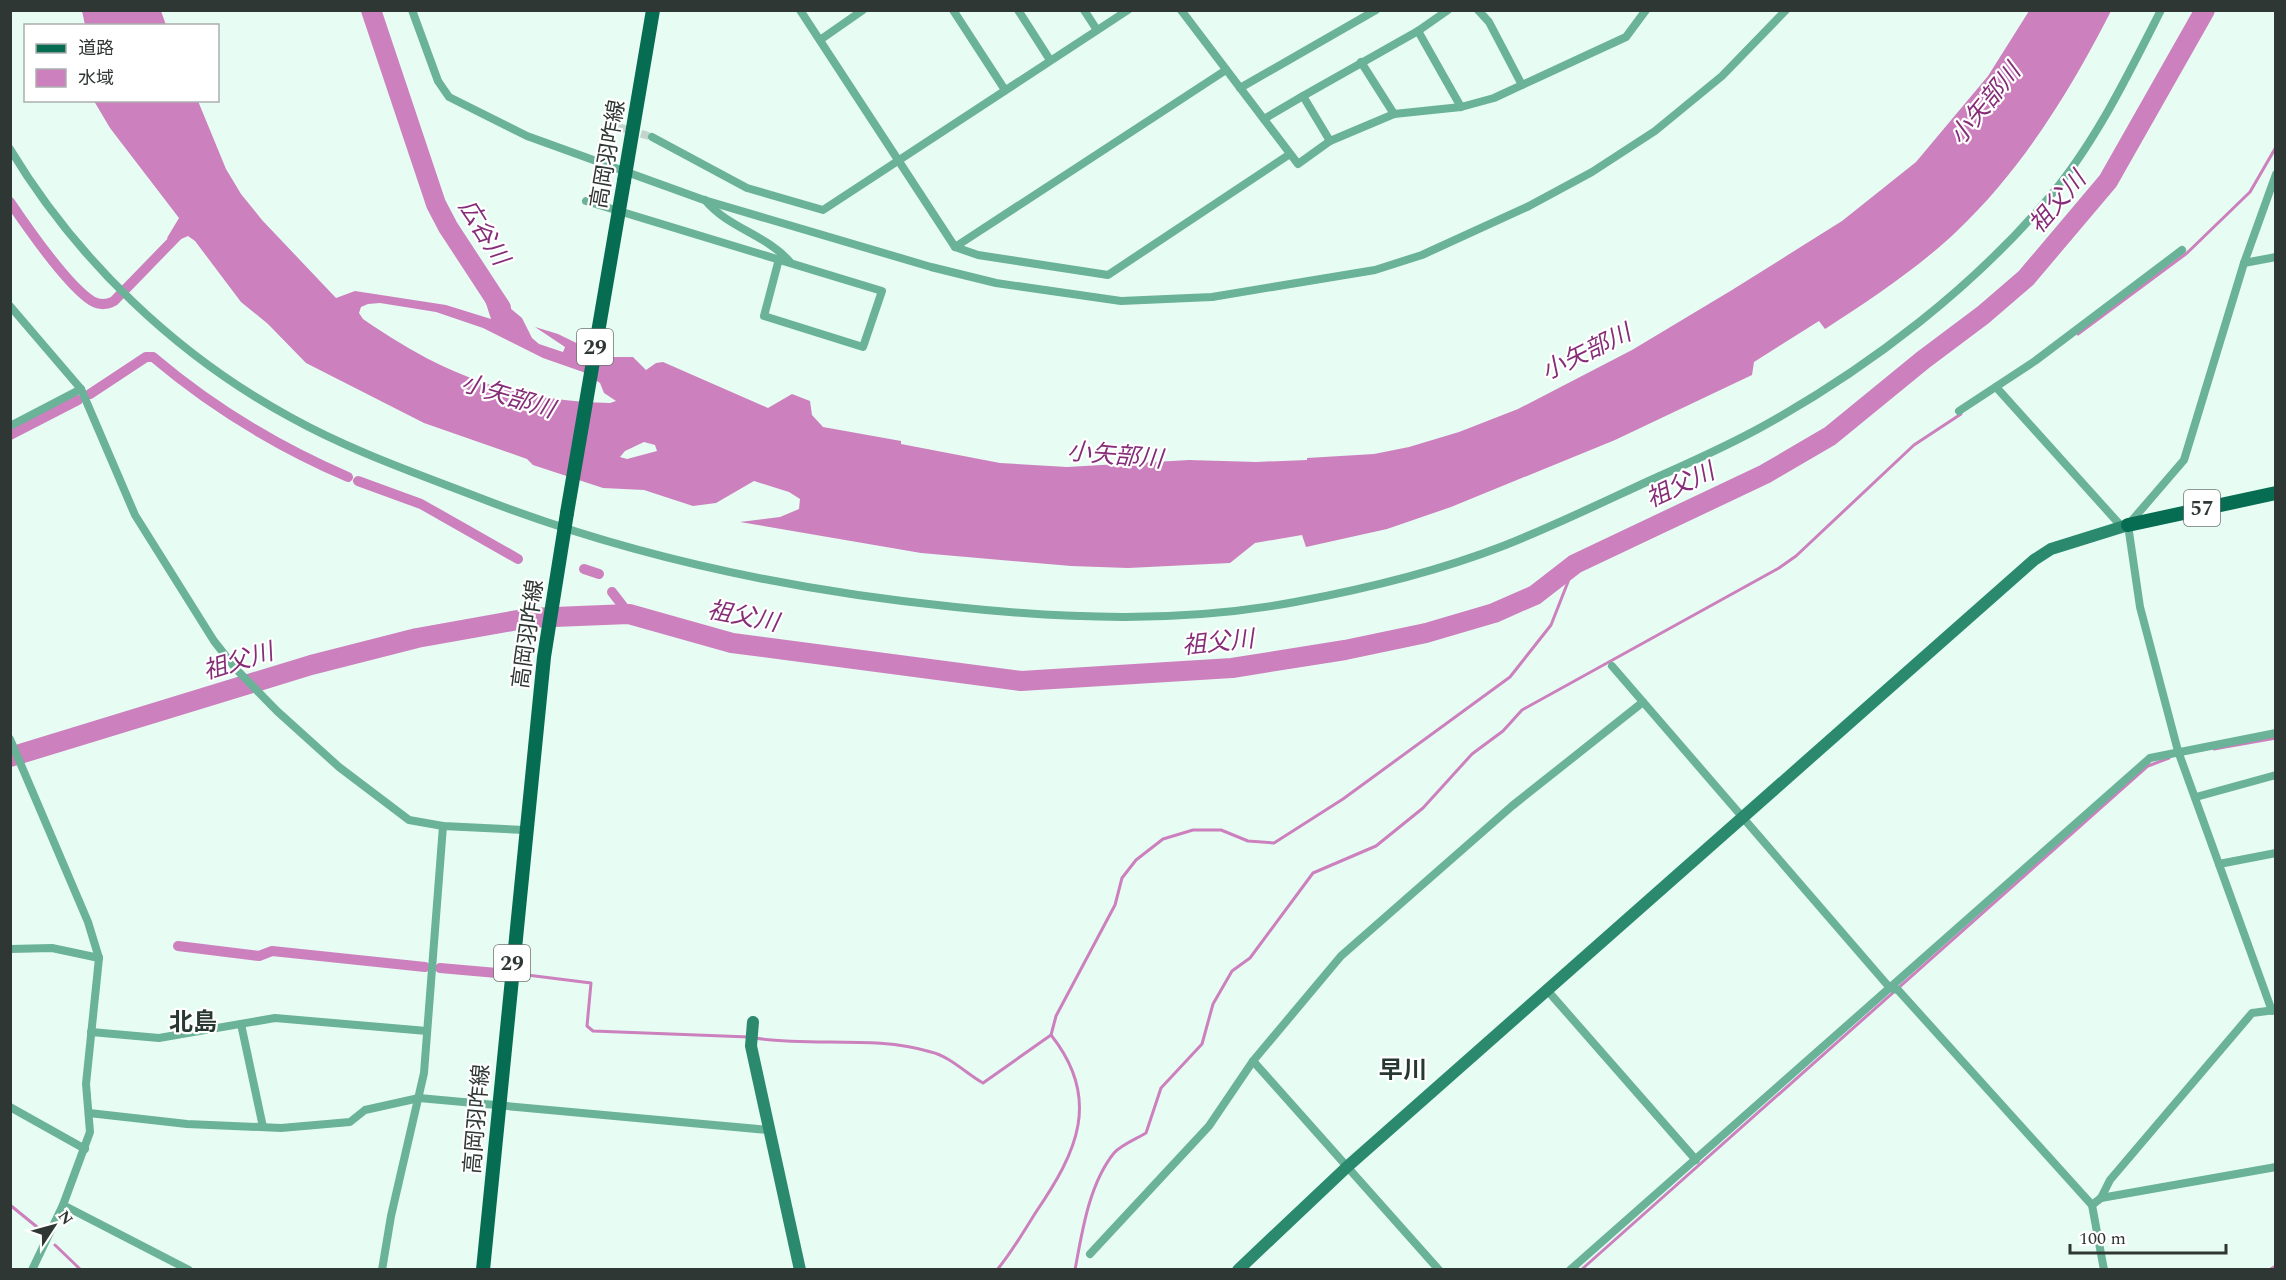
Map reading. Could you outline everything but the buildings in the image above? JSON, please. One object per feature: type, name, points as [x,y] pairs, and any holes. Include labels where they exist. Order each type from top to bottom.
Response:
[{"type":"main road","name":"高岡羽咋線","points":[[483,1269],[544,657],[653,10]]},
{"type":"main road","name":"57","points":[[2125,526],[2276,493]]},
{"type":"street","points":[[412,10],[438,81],[449,98],[527,136],[624,177],[996,283],[1121,301],[1212,297],[1375,270],[1432,251],[1529,206],[1592,172],[1655,131],[1722,76],[1786,10]]},
{"type":"street","points":[[800,10],[955,247],[978,255],[1108,275],[1290,154]]},
{"type":"street","points":[[820,40],[863,10]]},
{"type":"street","points":[[953,10],[1005,90]]},
{"type":"street","points":[[1018,10],[1050,60]]},
{"type":"street","points":[[1084,10],[1096,30]]},
{"type":"street","points":[[652,137],[747,188],[823,210],[1128,10]]},
{"type":"street","points":[[1181,10],[1298,164],[1330,141],[1394,114],[1461,107],[1494,98],[1626,37],[1646,10]]},
{"type":"street","points":[[1240,88],[1376,10]]},
{"type":"street","points":[[1264,119],[1418,31],[1448,10]]},
{"type":"street","points":[[1478,10],[1489,22],[1522,85]]},
{"type":"street","points":[[10,149],[28,179],[79,245],[154,322],[218,374],[291,418],[369,455],[564,529],[719,570],[892,600],[1065,617],[1146,618],[1234,611],[1374,585],[1468,558],[1500,547],[1574,515],[1767,424],[1887,345],[1976,273],[2054,191],[2128,73],[2161,10]]},
{"type":"street","points":[[1418,31],[1461,107]]},
{"type":"street","points":[[1361,62],[1394,114]]},
{"type":"street","points":[[955,247],[1226,70]]},
{"type":"street","points":[[1303,96],[1330,141]]},
{"type":"street","points":[[1238,1269],[1348,1166],[2034,560],[2051,549],[2125,526],[2184,460],[2244,263],[2276,174]]},
{"type":"street","points":[[704,200],[714,212],[779,249],[790,263]]},
{"type":"street","points":[[586,201],[779,259],[882,291],[863,347],[764,316],[779,259]]},
{"type":"street","points":[[1959,411],[1998,388],[2182,250]]},
{"type":"street","points":[[2244,263],[2276,256]]},
{"type":"street","points":[[10,306],[81,389],[149,541],[214,641],[236,669],[277,711],[339,766],[409,820],[443,826],[525,830]]},
{"type":"street","points":[[1998,388],[2125,526],[2140,607],[2179,752],[2274,1010],[2252,1013],[2110,1180],[2101,1198],[2092,1205]]},
{"type":"street","points":[[10,426],[81,389]]},
{"type":"street","points":[[1612,666],[1742,818],[1894,989],[1907,1000],[2092,1205],[2104,1269]]},
{"type":"street","points":[[1090,1254],[1209,1126],[1253,1061],[1341,956],[1512,806],[1643,702]]},
{"type":"street","points":[[1570,1269],[1894,989],[2150,758],[2276,733]]},
{"type":"street","points":[[11,740],[88,922],[99,958],[86,1084],[90,1132],[63,1205],[32,1269]]},
{"type":"street","points":[[2196,797],[2276,775]]},
{"type":"street","points":[[382,1269],[391,1216],[424,1073],[443,826]]},
{"type":"street","points":[[2219,864],[2276,853]]},
{"type":"street","points":[[10,950],[52,948],[99,958]]},
{"type":"street","points":[[1547,990],[1696,1160]]},
{"type":"street","points":[[91,1032],[159,1038],[275,1018],[427,1031]]},
{"type":"street","points":[[241,1024],[263,1127]]},
{"type":"street","points":[[751,1034],[768,1130],[800,1269]]},
{"type":"street","points":[[1253,1061],[1438,1269]]},
{"type":"street","points":[[89,1113],[187,1124],[263,1127],[350,1122],[365,1110],[419,1098],[768,1130]]},
{"type":"street","points":[[10,1107],[85,1149]]},
{"type":"street","points":[[2101,1198],[2276,1167]]},
{"type":"street","points":[[63,1205],[189,1269]]},
{"type":"water","points":[[82,11],[161,11],[166,24],[85,24]]},
{"type":"water","name":"小矢部川","points":[[2029,11],[2111,11],[2062,99],[2024,155],[1981,207],[1942,245],[1910,271],[1825,329],[1819,321],[1754,362],[1752,375],[1615,440],[1451,507],[1387,529],[1306,547],[1302,535],[1255,543],[1230,563],[1128,568],[1071,566],[921,553],[740,522],[780,517],[799,509],[800,499],[789,492],[754,481],[716,503],[693,506],[644,490],[603,488],[533,465],[527,459],[424,423],[306,363],[268,324],[241,302],[195,241],[188,236],[172,243],[167,238],[179,218],[110,128],[95,102],[198,102],[226,169],[241,194],[262,220],[336,298],[355,291],[446,305],[491,319],[482,291],[494,283],[510,308],[522,318],[532,338],[539,344],[563,352],[565,347],[535,327],[558,334],[605,357],[633,357],[646,370],[656,363],[663,362],[768,408],[792,394],[810,401],[812,415],[823,427],[901,441],[901,444],[1000,463],[1067,467],[1189,460],[1256,462],[1307,460],[1307,458],[1374,454],[1409,447],[1459,432],[1518,409],[1632,350],[1842,221],[1916,162],[1988,76]],"holes":[[[380,303],[436,312],[483,328],[543,358],[583,372],[600,383],[604,393],[616,401],[610,403],[541,397],[480,381],[451,370],[393,339],[363,319],[359,313],[361,307]],[[644,442],[655,445],[657,451],[627,459],[620,457],[625,451]]]},
{"type":"waterway","name":"広谷川","points":[[371,10],[436,204],[448,227],[501,308]]},
{"type":"waterway","name":"祖父川","points":[[10,757],[311,665],[417,638],[529,618],[629,614],[732,643],[1021,681],[1232,668],[1345,650],[1426,633],[1494,613],[1535,595],[1575,564],[1765,474],[1830,436],[1923,360],[1983,315],[2026,278],[2108,181],[2205,10]]},
{"type":"waterway","points":[[2078,334],[2187,253],[2250,192],[2276,147]]},
{"type":"waterway","points":[[10,202],[71,283],[92,301],[100,304],[114,301],[181,232]]},
{"type":"waterway","points":[[90,394],[146,357],[153,357],[222,409],[270,439],[348,477]]},
{"type":"waterway","points":[[10,435],[78,400]]},
{"type":"waterway","points":[[1075,1270],[1088,1209],[1105,1165],[1117,1150],[1146,1133],[1161,1088],[1202,1044],[1213,1004],[1232,971],[1250,958],[1313,873],[1376,846],[1423,808],[1472,754],[1503,731],[1522,710],[1779,568],[1796,556],[1914,445],[1961,414]]},
{"type":"waterway","points":[[358,481],[421,504],[518,559]]},
{"type":"waterway","points":[[755,1038],[799,1042],[866,1042],[909,1047],[938,1054],[983,1083],[1051,1035],[1056,1016],[1115,905],[1122,878],[1136,860],[1163,839],[1193,830],[1221,830],[1248,841],[1274,843],[1343,799],[1510,677],[1551,625],[1575,564]]},
{"type":"waterway","points":[[584,569],[599,574]]},
{"type":"waterway","points":[[612,592],[629,614]]},
{"type":"waterway","points":[[2214,749],[2276,738]]},
{"type":"waterway","points":[[1581,1270],[2148,766],[2169,758]]},
{"type":"waterway","points":[[178,946],[259,956],[272,951],[425,967]]},
{"type":"waterway","points":[[440,968],[497,973]]},
{"type":"waterway","points":[[527,975],[591,983],[587,1026],[593,1031],[749,1037]]},
{"type":"waterway","points":[[997,1270],[1051,1190],[1072,1147],[1078,1125],[1079,1103],[1076,1081],[1067,1059],[1051,1035]]},
{"type":"waterway","points":[[10,1205],[42,1231]]},
{"type":"waterway","points":[[55,1245],[81,1270]]},
{"type":"waterway","points":[[2269,1270],[2276,1266]]},
{"type":"tunnel","points":[[618,127],[652,137]]},
{"type":"district","name":"北島","points":[[193,1022]]},
{"type":"district","name":"早川","points":[[1403,1070]]}]
